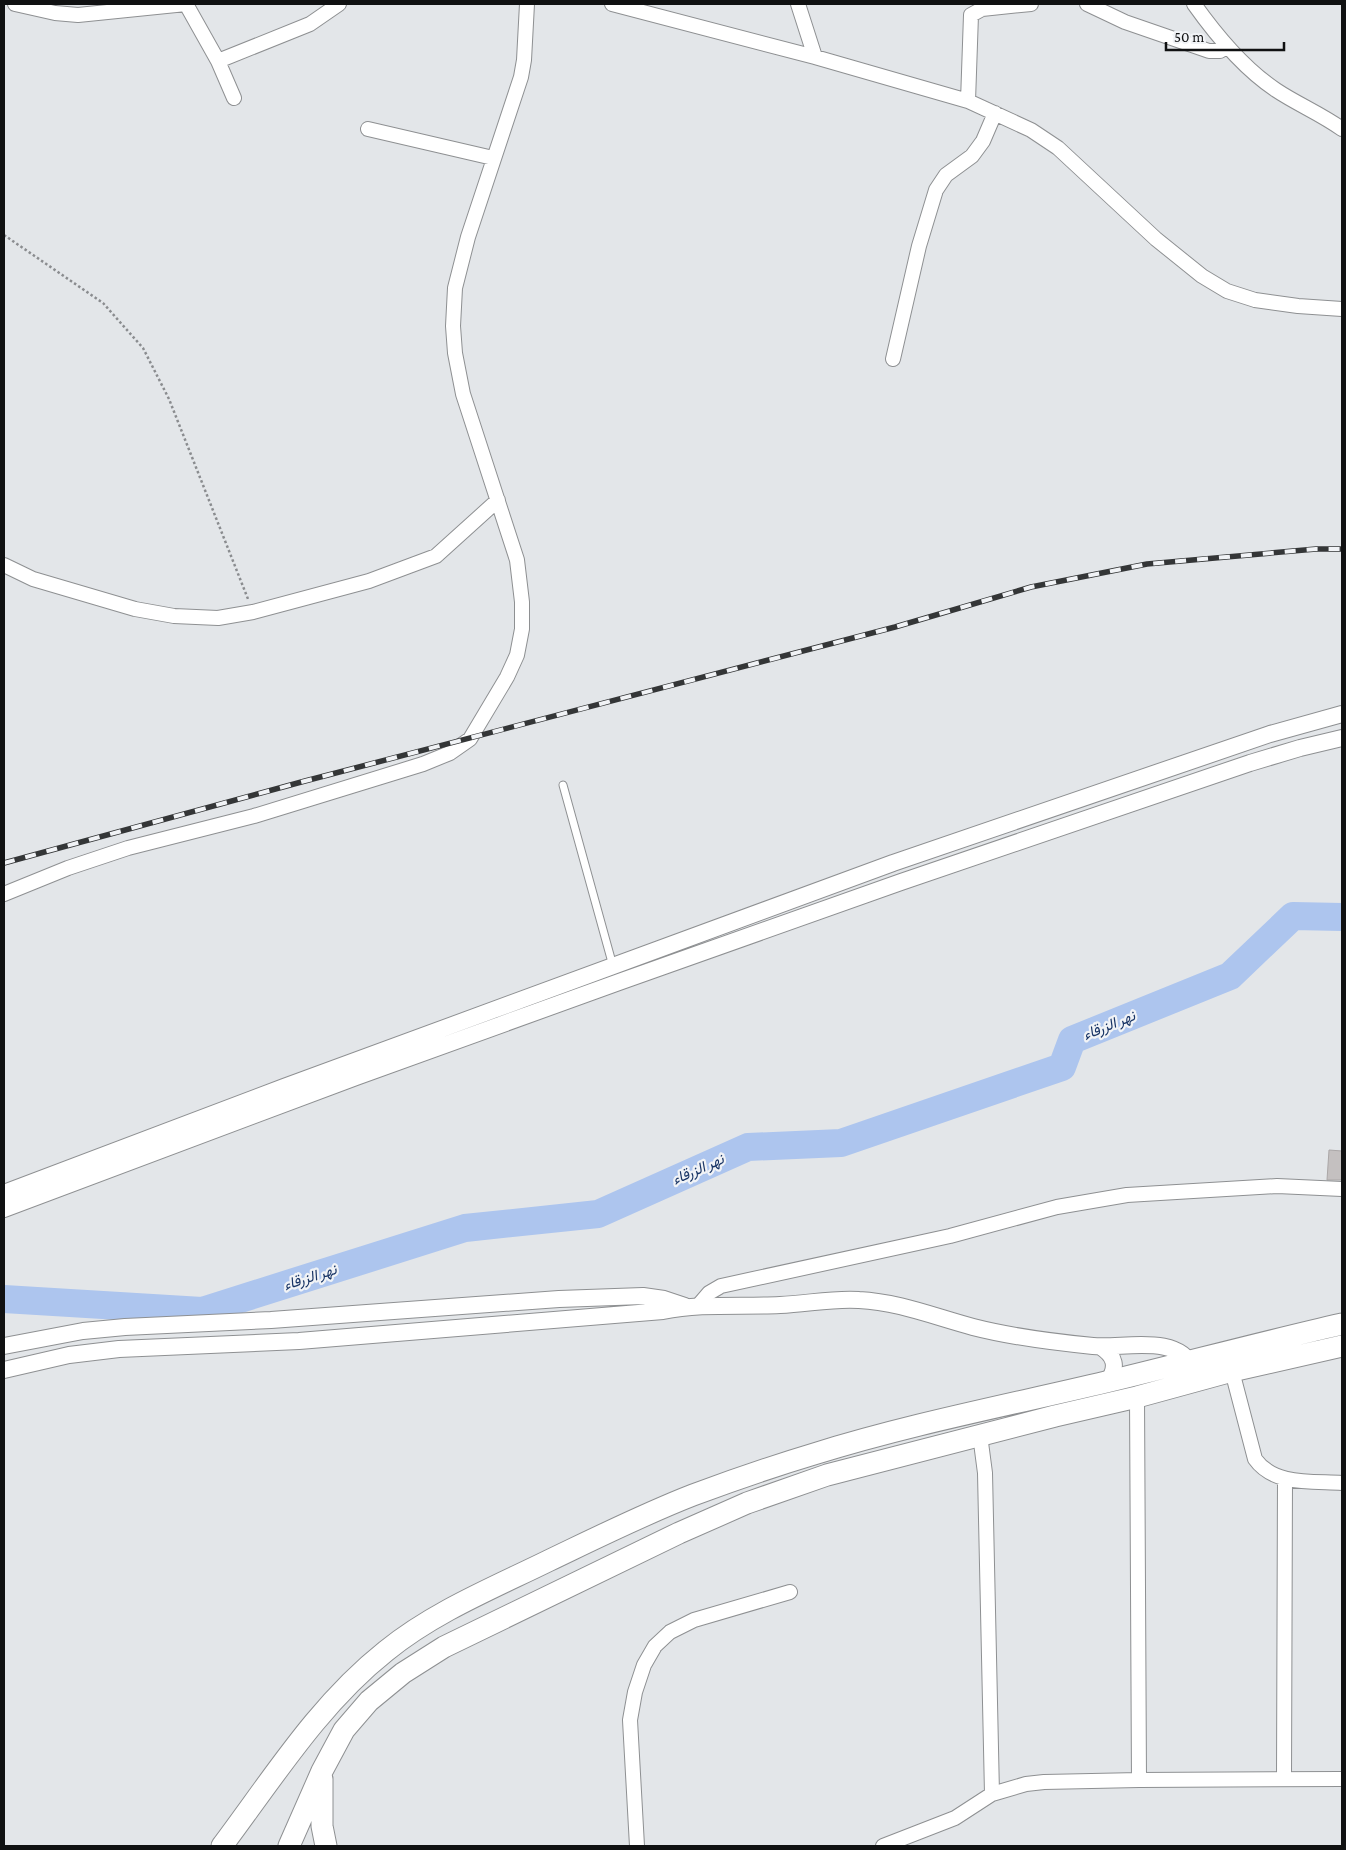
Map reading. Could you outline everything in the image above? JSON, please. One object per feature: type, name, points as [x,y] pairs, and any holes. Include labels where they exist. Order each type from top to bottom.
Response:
[{"type":"main road","points":[[222,1846],[322,1712],[355,1677],[388,1649],[429,1621],[463,1602],[628,1523],[693,1495],[814,1454],[876,1436],[1190,1361],[1248,1345],[1342,1324]]},
{"type":"main road","points":[[288,1846],[322,1771],[344,1730],[369,1701],[403,1673],[444,1647],[679,1533],[747,1503],[827,1475],[980,1435],[1194,1383],[1232,1371],[1342,1346]]},
{"type":"main road","points":[[322,1771],[322,1826],[326,1846]]},
{"type":"street","points":[[15,4],[55,13],[78,15],[186,4],[218,61],[234,98]]},
{"type":"street","points":[[218,61],[310,24],[339,4]]},
{"type":"street","points":[[4,894],[68,868],[128,848],[254,816],[423,764],[450,753],[470,739],[507,677],[517,654],[522,629],[522,602],[516,560],[463,394],[455,353],[453,326],[458,279],[468,237],[493,158],[514,104],[521,77],[524,60],[527,4]]},
{"type":"street","points":[[612,4],[815,57],[968,101],[1031,130],[1058,148],[1156,239],[1202,276],[1227,291],[1255,300],[1298,306],[1342,309]]},
{"type":"street","points":[[798,4],[815,57]]},
{"type":"street","points":[[968,101],[971,15],[982,9],[1031,4]]},
{"type":"street","points":[[1087,4],[1125,22],[1210,51],[1220,51],[1227,46]]},
{"type":"street","points":[[1194,4],[1227,46],[1275,89],[1342,129]]},
{"type":"street","points":[[893,359],[918,246],[936,190],[946,175],[972,156],[983,142],[995,113]]},
{"type":"street","points":[[368,129],[493,158]]},
{"type":"street","points":[[4,565],[33,579],[135,609],[174,616],[218,618],[253,612],[369,581],[436,556],[498,500]]},
{"type":"street","points":[[4,1193],[547,989],[613,967],[893,863],[1270,734],[1342,714]]},
{"type":"street","points":[[4,1209],[619,982],[901,882],[1250,763],[1342,738]]},
{"type":"street","points":[[893,863],[901,882]]},
{"type":"street","points":[[613,967],[619,982]]},
{"type":"street","points":[[691,1307],[721,1286],[950,1236],[1057,1207],[1127,1195],[1277,1186],[1342,1189]]},
{"type":"street","points":[[4,1346],[83,1331],[125,1327],[271,1320],[567,1298],[643,1296],[664,1299],[691,1307]]},
{"type":"street","points":[[4,1370],[69,1355],[118,1349],[299,1341],[657,1312],[691,1307],[760,1306],[858,1300],[885,1302],[911,1308],[944,1320],[1018,1336],[1101,1347],[1159,1346],[1176,1351],[1190,1361],[1194,1383]]},
{"type":"street","points":[[1101,1347],[1108,1351],[1113,1358],[1115,1366],[1113,1374],[1108,1381]]},
{"type":"street","points":[[1232,1371],[1256,1459],[1262,1468],[1284,1479],[1342,1483]]},
{"type":"street","points":[[1137,1397],[1138,1780]]},
{"type":"street","points":[[980,1435],[985,1473],[992,1794]]},
{"type":"street","points":[[1284,1479],[1284,1779]]},
{"type":"street","points":[[638,1846],[630,1720],[635,1692],[644,1665],[655,1646],[670,1632],[694,1620],[790,1592]]},
{"type":"street","points":[[883,1846],[955,1818],[992,1794],[1026,1784],[1138,1780],[1342,1779]]},
{"type":"lane","points":[[563,785],[613,967]]},
{"type":"path","points":[[4,236],[103,303],[144,348],[170,399],[253,612]]},
{"type":"building","points":[[1329,1150],[1342,1151],[1342,1180],[1327,1180]]},
{"type":"waterway","name":"نهر الزرقاء","points":[[4,1299],[202,1311],[465,1228],[598,1214],[748,1147],[841,1143],[1062,1067],[1072,1040],[1230,976],[1293,916],[1342,917]]},
{"type":"railway","points":[[4,863],[305,781],[895,627],[1031,587],[1147,564],[1316,549],[1342,549]]}]
